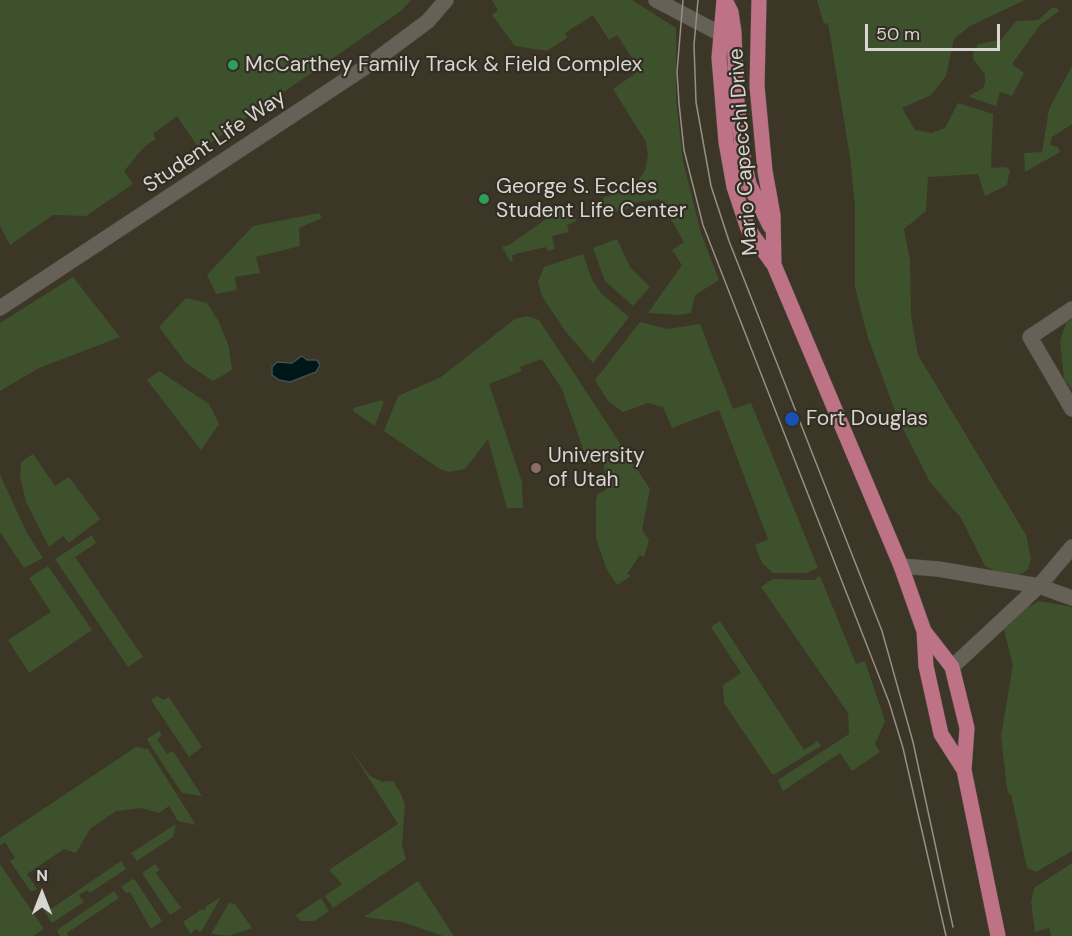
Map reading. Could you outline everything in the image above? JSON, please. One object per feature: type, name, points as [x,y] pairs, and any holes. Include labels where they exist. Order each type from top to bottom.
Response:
[{"type":"main road","name":"Mario Capecchi Drive","points":[[724,0],[719,33],[722,100],[734,187],[748,229],[774,265],[901,566],[924,631],[926,666],[941,734],[964,770]]},
{"type":"main road","points":[[724,0],[731,12],[734,32],[736,92],[743,156],[749,184],[773,232]]},
{"type":"main road","name":"Mario Capecchi Drive","points":[[759,0],[757,86],[764,160],[773,215],[774,265]]},
{"type":"main road","name":"Mario Capecchi Drive","points":[[924,631],[952,667],[967,728],[964,770],[998,936]]},
{"type":"street","name":"Student Life Way","points":[[0,308],[374,62],[428,21],[446,0]]},
{"type":"street","points":[[656,0],[719,33]]},
{"type":"street","points":[[1072,309],[1030,337],[1072,409]]},
{"type":"street","points":[[952,667],[1039,586],[1072,547]]},
{"type":"street","points":[[901,566],[938,569],[1039,586],[1072,598]]},
{"type":"shaded area","name":"University of Utah","points":[[0,0],[1072,0],[1072,936],[0,936]]},
{"type":"green space","points":[[0,0],[411,0],[401,11],[200,150],[177,116],[153,134],[156,139],[145,146],[124,171],[133,184],[86,216],[53,215],[10,245],[0,226]]},
{"type":"green space","points":[[492,0],[632,0],[676,28],[676,99],[683,161],[701,233],[719,280],[695,295],[691,313],[679,315],[648,313],[682,265],[672,250],[684,242],[659,199],[628,204],[628,209],[596,215],[604,197],[625,192],[637,183],[645,170],[648,155],[646,142],[613,89],[640,70],[617,35],[609,40],[593,15],[565,33],[567,38],[547,51],[515,46],[492,15],[498,10]]},
{"type":"green space","points":[[817,0],[1025,0],[970,26],[954,39],[946,76],[931,95],[902,108],[915,130],[931,133],[945,128],[958,103],[993,114],[991,168],[1005,167],[1010,170],[1007,185],[985,196],[978,174],[928,177],[926,211],[904,229],[910,261],[911,316],[918,355],[1026,535],[1031,559],[1028,569],[1023,573],[1013,575],[985,566],[961,518],[930,482],[898,419],[868,338],[855,287],[855,206],[850,157],[828,23],[824,24]]},
{"type":"green space","points":[[1052,8],[1057,8],[1059,11],[1040,25],[1012,64],[1024,73],[1012,96],[1000,92],[996,106],[969,96],[983,88],[985,83],[985,74],[973,59],[973,53],[978,44],[1001,40],[1016,21],[1038,20]]},
{"type":"green space","points":[[1072,66],[1072,124],[1052,137],[1050,145],[1058,147],[1060,152],[1025,172],[1024,153],[1042,152],[1049,109]]},
{"type":"green space","points":[[569,203],[576,221],[567,225],[569,232],[552,236],[555,249],[548,251],[546,247],[515,254],[512,256],[513,261],[510,261],[502,247],[509,245]]},
{"type":"green space","points":[[319,213],[322,218],[299,228],[300,246],[256,257],[260,273],[235,277],[237,290],[216,294],[207,275],[253,226]]},
{"type":"green space","points":[[617,239],[630,267],[650,287],[633,306],[605,281],[593,248]]},
{"type":"green space","points":[[583,254],[592,280],[601,293],[629,317],[593,363],[566,332],[542,296],[538,282],[544,267]]},
{"type":"green space","points":[[73,277],[120,337],[39,368],[0,391],[0,323]]},
{"type":"green space","points":[[186,298],[207,303],[219,322],[229,347],[232,370],[213,381],[186,363],[159,327]]},
{"type":"green space","points":[[527,316],[539,320],[650,489],[642,530],[649,540],[644,557],[640,555],[627,574],[631,576],[617,585],[606,568],[596,538],[596,499],[598,494],[606,490],[604,463],[588,463],[562,389],[542,359],[520,367],[522,371],[489,384],[522,482],[523,508],[507,508],[488,439],[465,469],[449,472],[440,469],[384,431],[398,396],[441,377],[515,319]]},
{"type":"green space","points":[[1072,319],[1072,390],[1064,379],[1060,341],[1066,323]]},
{"type":"green space","points":[[640,322],[668,329],[700,324],[733,409],[751,403],[818,568],[806,573],[773,573],[762,563],[755,545],[768,539],[719,410],[672,428],[663,407],[648,403],[623,412],[608,401],[595,380]]},
{"type":"green space","points":[[159,371],[209,404],[219,424],[201,450],[147,380]]},
{"type":"green space","points":[[382,400],[384,402],[375,426],[354,412],[353,408]]},
{"type":"green space","points":[[33,454],[55,486],[69,477],[100,519],[69,543],[63,536],[49,547],[26,502],[20,476],[21,462]]},
{"type":"green space","points":[[0,475],[27,533],[43,558],[24,568],[0,532]]},
{"type":"green space","points":[[92,535],[96,543],[75,557],[143,657],[128,667],[55,559]]},
{"type":"green space","points":[[48,566],[92,630],[29,673],[8,640],[51,612],[29,578]]},
{"type":"green space","points":[[820,576],[856,664],[865,661],[885,721],[875,744],[880,752],[852,771],[840,753],[783,791],[778,780],[849,734],[848,713],[761,587],[773,579],[814,580]]},
{"type":"green space","points":[[1039,601],[1072,607],[1072,851],[1036,872],[1027,868],[1011,794],[1007,789],[1001,736],[1013,665],[1004,630],[1019,612]]},
{"type":"green space","points":[[720,621],[804,750],[818,741],[821,746],[775,774],[772,774],[724,703],[723,685],[741,673],[711,627]]},
{"type":"green space","points":[[157,696],[163,700],[169,697],[202,747],[189,757],[151,700]]},
{"type":"green space","points":[[159,731],[162,735],[157,739],[167,754],[173,751],[202,796],[182,793],[147,739]]},
{"type":"green space","points":[[136,747],[148,749],[196,825],[178,821],[169,806],[159,813],[141,808],[116,811],[90,829],[76,853],[64,849],[27,874],[37,889],[31,892],[10,861],[15,858],[5,842],[0,845],[0,838]]},
{"type":"green space","points":[[350,749],[370,776],[383,782],[393,781],[401,794],[405,805],[402,844],[406,859],[333,908],[325,896],[342,884],[329,870],[398,824]]},
{"type":"green space","points":[[176,824],[173,837],[137,861],[131,853]]},
{"type":"green space","points":[[121,861],[126,869],[90,893],[87,890],[79,895],[84,902],[52,923],[39,903],[44,899],[51,909]]},
{"type":"green space","points":[[1072,863],[1072,936],[1051,936],[1049,928],[1035,932],[1031,901],[1034,888]]},
{"type":"green space","points":[[0,864],[44,929],[33,936],[0,936]]},
{"type":"green space","points":[[155,864],[160,870],[156,873],[181,908],[170,915],[142,873]]},
{"type":"green space","points":[[132,879],[135,880],[162,921],[151,929],[130,892],[126,893],[121,887]]},
{"type":"green space","points":[[418,881],[454,936],[443,936],[402,922],[364,917]]},
{"type":"green space","points":[[114,891],[119,898],[67,933],[68,936],[60,936],[57,930]]},
{"type":"green space","points":[[221,897],[201,932],[195,929],[191,934],[183,922],[202,909],[206,910],[205,907]]},
{"type":"green space","points":[[321,898],[329,911],[314,921],[300,921],[296,915]]},
{"type":"green space","points":[[229,903],[235,904],[252,928],[229,936],[211,934]]},
{"type":"water","points":[[302,356],[307,360],[317,360],[320,365],[316,372],[290,382],[279,380],[272,375],[272,367],[277,362],[292,363]]},
{"type":"tram line","points":[[683,0],[677,72],[679,103],[684,150],[703,225],[889,702],[903,748],[946,936]]},
{"type":"tram line","points":[[698,0],[694,45],[696,102],[711,186],[729,241],[882,631],[913,742],[953,927]]},
{"type":"place","name":"McCarthey Family Track & Field Complex","points":[[233,65]]},
{"type":"place","name":"George S. Eccles Student Life Center","points":[[484,199]]},
{"type":"place","name":"Fort Douglas","points":[[792,419]]},
{"type":"place","name":"University of Utah","points":[[536,468]]}]
